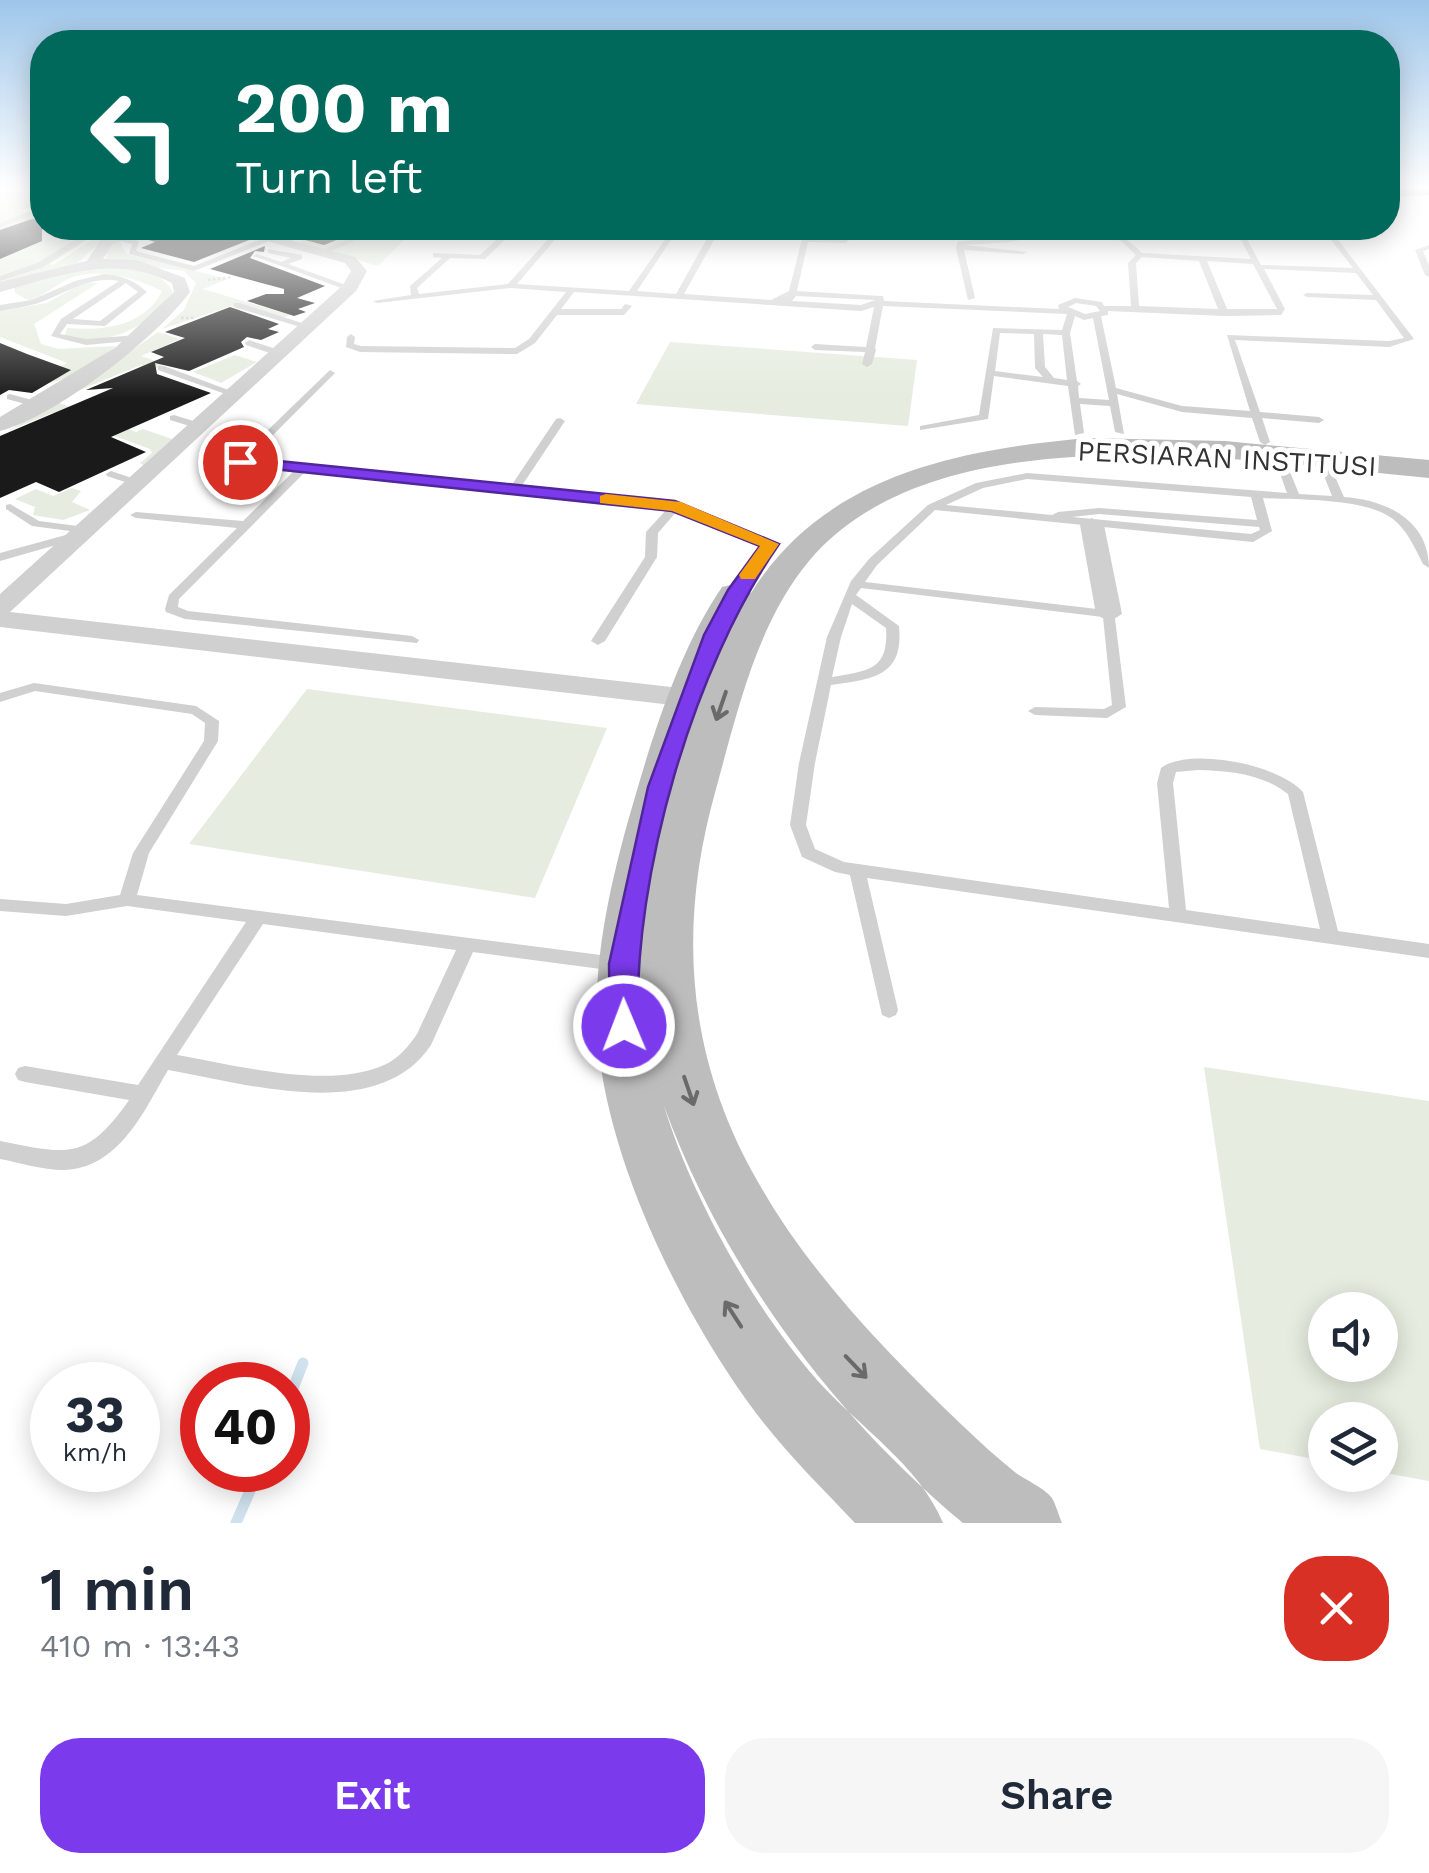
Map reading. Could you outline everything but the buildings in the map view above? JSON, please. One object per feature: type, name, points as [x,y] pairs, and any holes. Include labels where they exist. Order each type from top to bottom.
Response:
[{"type":"street","points":[[92,264],[95,257]]},
{"type":"street","points":[[0,608],[350,288],[359,268],[339,257]]},
{"type":"street","points":[[0,286],[92,264],[149,268],[180,281],[182,292],[137,338],[0,425]]},
{"type":"street","name":"PERSIARAN INSTITUSI","points":[[906,1523],[789,1400],[696,1258],[660,1179],[633,1098],[622,964],[660,787],[688,698],[737,590],[770,544],[829,498],[912,462],[1100,412],[1291,460],[1429,456]]},
{"type":"street","name":"PERSIARAN INSTITUSI","points":[[1025,1523],[974,1490],[839,1349],[744,1223],[710,1151],[684,1080],[665,969],[670,889],[693,789],[740,648],[784,565],[846,511],[887,489],[934,472],[1022,452],[1160,448],[1429,469]]},
{"type":"street","points":[[1092,526],[1109,614]]},
{"type":"street","points":[[0,619],[688,698]]},
{"type":"lane","points":[[51,257],[0,286],[2,307],[34,302],[84,278],[124,281],[144,292],[116,316],[94,326],[64,322]]},
{"type":"lane","points":[[152,257],[194,268],[217,257]]},
{"type":"lane","points":[[415,296],[413,288],[447,257]]},
{"type":"lane","points":[[511,286],[536,257]]},
{"type":"lane","points":[[632,294],[657,257]]},
{"type":"lane","points":[[679,296],[701,257]]},
{"type":"lane","points":[[789,304],[801,257]]},
{"type":"lane","points":[[962,257],[971,298]]},
{"type":"lane","points":[[1135,308],[1132,263],[1138,257]]},
{"type":"lane","points":[[1172,257],[1360,271]]},
{"type":"lane","points":[[771,302],[792,293],[1067,309],[1088,301],[1106,308],[1278,314],[1281,309],[1256,257]]},
{"type":"lane","points":[[932,507],[1051,518],[1092,526],[1253,538],[1266,531],[1264,524],[1291,460],[1230,336],[1408,342],[1408,334],[1349,257]]},
{"type":"lane","points":[[1202,259],[1224,312]]},
{"type":"lane","points":[[284,263],[287,270],[350,288]]},
{"type":"lane","points":[[124,281],[64,322],[55,336],[66,341],[137,338]]},
{"type":"lane","points":[[377,301],[459,296],[511,286],[860,308],[880,300],[971,298],[1097,316]]},
{"type":"lane","points":[[351,338],[349,346],[360,348],[503,353],[525,347],[572,290]]},
{"type":"lane","points":[[1307,295],[1380,298]]},
{"type":"lane","points":[[867,364],[880,300]]},
{"type":"lane","points":[[238,305],[308,326]]},
{"type":"lane","points":[[1097,316],[1106,308]]},
{"type":"lane","points":[[1067,309],[1071,383],[1068,407],[1100,412],[1166,407],[1291,460],[1396,512],[1412,528],[1429,564]]},
{"type":"lane","points":[[554,312],[588,312]]},
{"type":"lane","points":[[1097,316],[1100,412]]},
{"type":"lane","points":[[924,428],[984,417],[996,330],[1066,333]]},
{"type":"lane","points":[[1038,331],[1040,368],[1050,379]]},
{"type":"lane","points":[[250,343],[278,353]]},
{"type":"lane","points":[[816,347],[872,350]]},
{"type":"lane","points":[[161,368],[234,394]]},
{"type":"lane","points":[[992,372],[1071,383]]},
{"type":"lane","points":[[330,373],[241,456],[240,462],[675,506],[770,544]]},
{"type":"lane","points":[[10,397],[36,404]]},
{"type":"lane","points":[[1100,412],[1166,407]]},
{"type":"lane","points":[[174,418],[199,426]]},
{"type":"lane","points":[[514,490],[560,421]]},
{"type":"lane","points":[[1291,460],[1027,476],[980,485],[932,507],[852,590],[824,682],[807,763],[800,838],[808,853],[822,862],[857,870],[1429,951]]},
{"type":"lane","points":[[300,470],[173,598],[171,609],[185,615],[412,640]]},
{"type":"lane","points":[[111,474],[136,483]]},
{"type":"lane","points":[[598,641],[651,557],[652,532],[675,506]]},
{"type":"lane","points":[[10,508],[36,524],[82,532]]},
{"type":"lane","points":[[1051,518],[1099,511],[1264,524]]},
{"type":"lane","points":[[136,515],[245,526]]},
{"type":"lane","points":[[0,557],[82,532]]},
{"type":"lane","points":[[852,590],[1109,614],[1119,707],[1107,714],[1035,711]]},
{"type":"lane","points":[[824,682],[868,674],[889,664],[896,647],[892,626],[852,590]]},
{"type":"lane","points":[[0,698],[34,688],[196,710],[212,720],[211,741],[141,853],[127,900]]},
{"type":"lane","points":[[1178,916],[1165,783],[1169,768],[1183,764],[1269,774],[1295,792],[1331,937]]},
{"type":"lane","points":[[857,870],[889,1010]]},
{"type":"lane","points":[[0,905],[66,910],[127,900],[622,964]]},
{"type":"lane","points":[[0,1150],[68,1161],[91,1156],[112,1140],[259,916]]},
{"type":"lane","points":[[164,1061],[342,1085],[380,1079],[399,1069],[417,1050],[466,945]]},
{"type":"lane","points":[[24,1074],[141,1094]]},
{"type":"shaded area","points":[[0,257],[61,257],[50,264],[53,265],[65,257],[84,257],[76,264],[0,283]]},
{"type":"shaded area","points":[[106,257],[139,257],[228,279],[203,289],[290,315],[278,320],[231,306],[162,329],[184,310],[196,283],[184,271],[106,261]]},
{"type":"shaded area","points":[[349,257],[387,257],[378,266]]},
{"type":"shaded area","points":[[75,270],[143,271],[165,282],[173,292],[152,316],[126,332],[98,339],[65,336],[67,328],[95,329],[134,319],[162,291],[130,278],[84,274],[30,301],[15,293],[14,287]]},
{"type":"shaded area","points":[[84,282],[98,283],[34,324],[41,344],[59,349],[116,346],[67,378],[34,383],[67,363],[0,337],[0,311],[47,303]]},
{"type":"shaded area","points":[[158,332],[180,339],[141,356],[165,364],[155,369],[141,365],[70,394]]},
{"type":"shaded area","points":[[670,342],[917,360],[908,426],[636,404]]},
{"type":"shaded area","points":[[235,355],[257,362],[221,383],[193,372]]},
{"type":"shaded area","points":[[57,402],[136,432],[143,429],[172,439],[143,465],[140,463],[152,453],[150,449],[52,413],[8,431]]},
{"type":"shaded area","points":[[72,488],[81,491],[72,502],[90,510],[63,520],[33,515],[35,507],[15,499],[36,489],[53,496]]},
{"type":"shaded area","points":[[307,689],[607,728],[535,898],[189,844]]},
{"type":"shaded area","points":[[1204,1067],[1429,1101],[1429,1481],[1398,1475],[1398,1402],[1308,1402],[1308,1458],[1260,1449]]},
{"type":"waterway","points":[[236,1523],[249,1492]]},
{"type":"slow traffic","points":[[606,499],[675,506],[770,544],[748,575]]},
{"type":"route","points":[[240,462],[675,506],[770,544],[737,590],[714,635],[688,698],[660,787],[622,964],[624,1026]]}]
